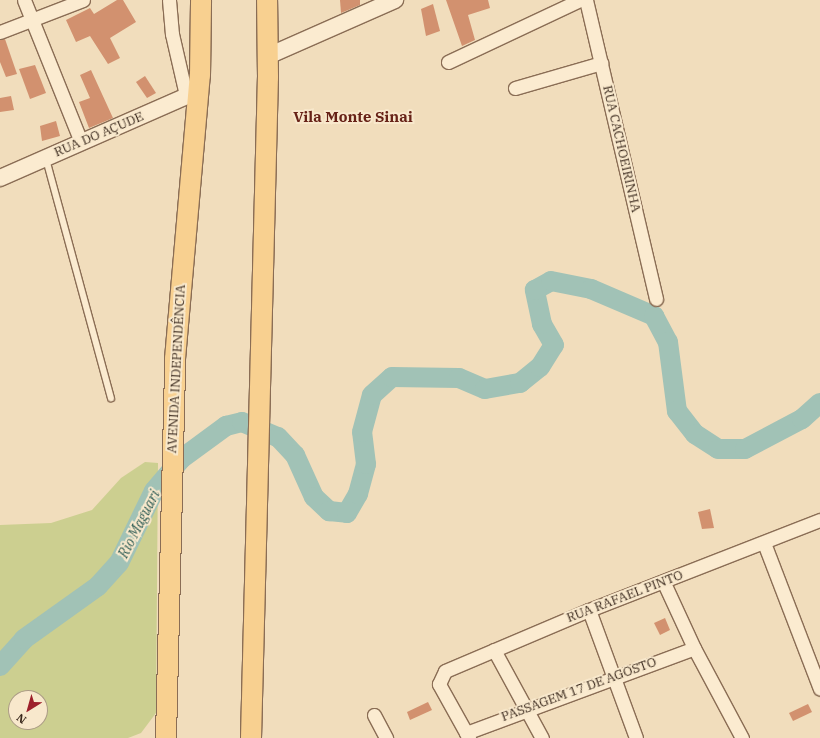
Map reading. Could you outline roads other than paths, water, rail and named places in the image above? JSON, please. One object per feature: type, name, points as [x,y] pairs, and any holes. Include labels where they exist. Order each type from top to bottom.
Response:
[{"type":"main road","name":"AVENIDA INDEPENDÊNCIA","points":[[166,738],[175,359],[192,93],[201,0]]},
{"type":"main road","points":[[251,738],[262,346],[268,56],[267,0]]},
{"type":"street","points":[[24,0],[31,21],[81,142]]},
{"type":"street","points":[[0,32],[83,0]]},
{"type":"street","points":[[169,0],[172,34],[192,93]]},
{"type":"street","points":[[268,56],[395,0]]},
{"type":"street","points":[[448,62],[580,0]]},
{"type":"street","name":"RUA CACHOEIRINHA","points":[[586,0],[656,299]]},
{"type":"street","points":[[515,88],[601,63]]},
{"type":"street","name":"RUA DO AÇUDE","points":[[0,178],[192,93]]},
{"type":"street","name":"RUA RAFAEL PINTO","points":[[467,735],[439,684],[445,671],[589,610],[664,583],[820,520]]},
{"type":"street","points":[[764,543],[820,689]]},
{"type":"street","points":[[664,583],[694,648],[742,738]]},
{"type":"street","points":[[589,610],[636,738]]},
{"type":"street","name":"PASSAGEM 17 DE AGOSTO","points":[[467,735],[526,708],[694,648]]},
{"type":"street","points":[[494,650],[542,738]]},
{"type":"street","points":[[374,715],[386,738]]},
{"type":"lane","points":[[46,158],[111,398]]},
{"type":"waterway","name":"Rio Maguari","points":[[0,666],[24,639],[98,586],[119,563],[154,491],[181,459],[226,426],[242,422],[278,437],[295,455],[314,497],[329,511],[347,513],[358,494],[366,464],[362,432],[372,395],[392,377],[459,378],[485,389],[520,383],[540,367],[554,345],[542,324],[535,290],[551,281],[591,289],[654,316],[668,342],[677,411],[695,434],[718,449],[745,449],[802,419],[820,403]]},
{"type":"district","name":"Vila Monte Sinai","points":[[353,117]]}]
